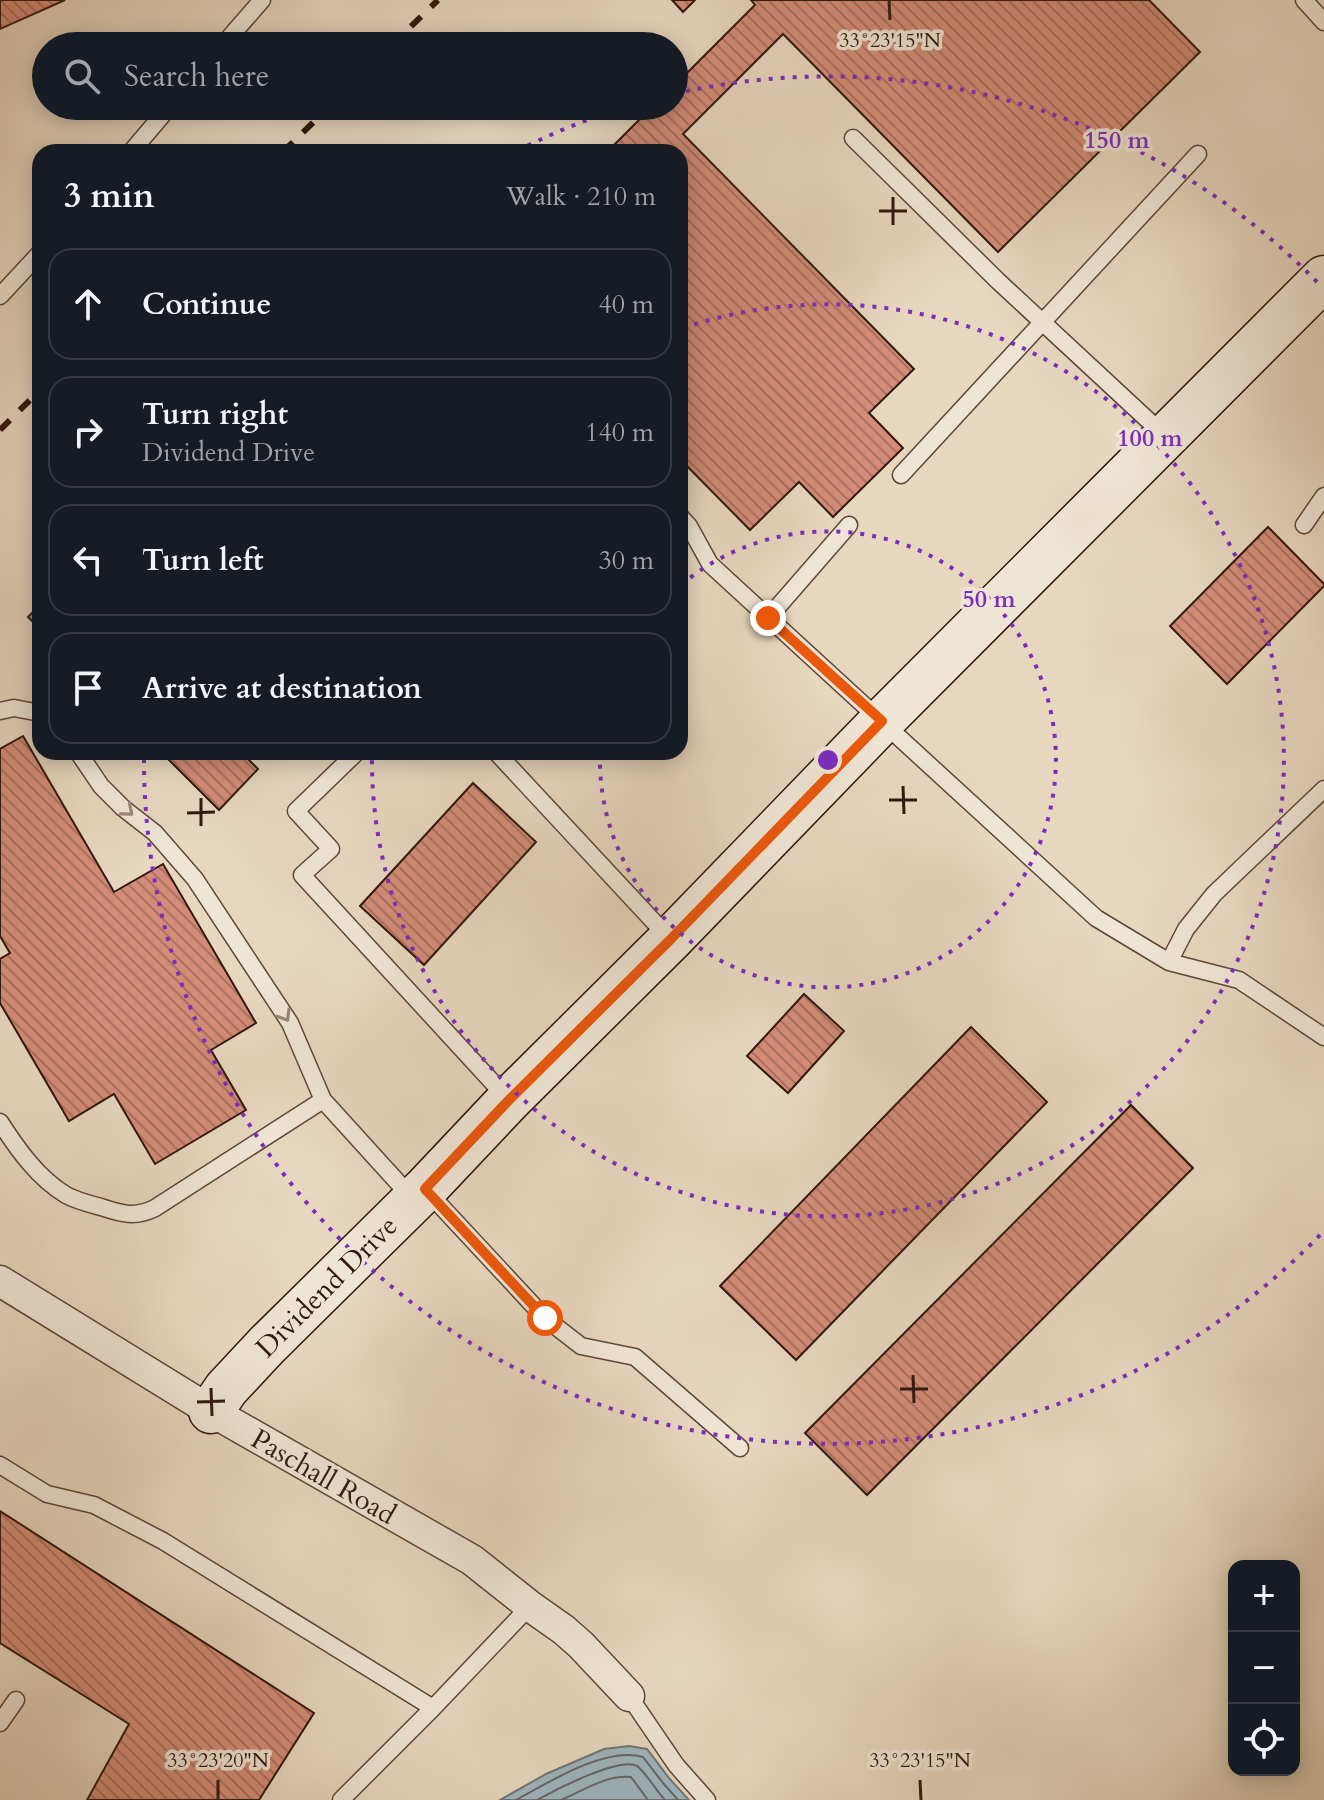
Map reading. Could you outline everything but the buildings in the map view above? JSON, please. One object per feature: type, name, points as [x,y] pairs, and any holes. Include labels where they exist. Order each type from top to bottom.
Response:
[{"type":"street","name":"Dividend Drive","points":[[211,1411],[236,1378],[509,1100],[1324,278]]},
{"type":"street","name":"Paschall Road","points":[[0,1281],[211,1411],[472,1560],[573,1637],[629,1696]]},
{"type":"lane","points":[[234,32],[262,0]]},
{"type":"lane","points":[[1304,0],[1324,22]]},
{"type":"lane","points":[[138,144],[158,120]]},
{"type":"lane","points":[[853,138],[998,281],[1165,436]]},
{"type":"lane","points":[[901,475],[1198,154]]},
{"type":"lane","points":[[0,296],[32,262]]},
{"type":"lane","points":[[1304,525],[1324,496]]},
{"type":"lane","points":[[688,525],[710,564],[1096,918],[1169,962],[1239,980],[1324,1037]]},
{"type":"lane","points":[[768,618],[849,525]]},
{"type":"lane","points":[[0,711],[14,708],[32,711]]},
{"type":"lane","points":[[83,760],[101,786],[155,833],[195,879],[290,1023],[323,1100],[545,1318],[581,1346],[635,1357],[740,1448]]},
{"type":"lane","points":[[349,760],[296,811],[331,849],[302,875],[509,1100]]},
{"type":"lane","points":[[503,760],[671,939]]},
{"type":"lane","points":[[1169,962],[1186,929],[1214,894],[1324,789]]},
{"type":"lane","points":[[0,1122],[27,1161],[48,1182],[68,1196],[130,1215],[155,1208],[323,1100]]},
{"type":"lane","points":[[0,1465],[47,1494],[94,1505],[163,1541],[433,1708]]},
{"type":"lane","points":[[341,1800],[530,1606]]},
{"type":"lane","points":[[629,1696],[676,1765],[707,1800]]},
{"type":"lane","points":[[0,1723],[16,1700]]},
{"type":"water","points":[[629,1746],[647,1749],[689,1800],[500,1800],[546,1774],[604,1749]]},
{"type":"railway","points":[[405,32],[438,0]]},
{"type":"railway","points":[[291,144],[316,120]]},
{"type":"railway","points":[[0,430],[32,398]]},
{"type":"route","points":[[545,1318],[425,1189],[882,721],[768,618]]}]
